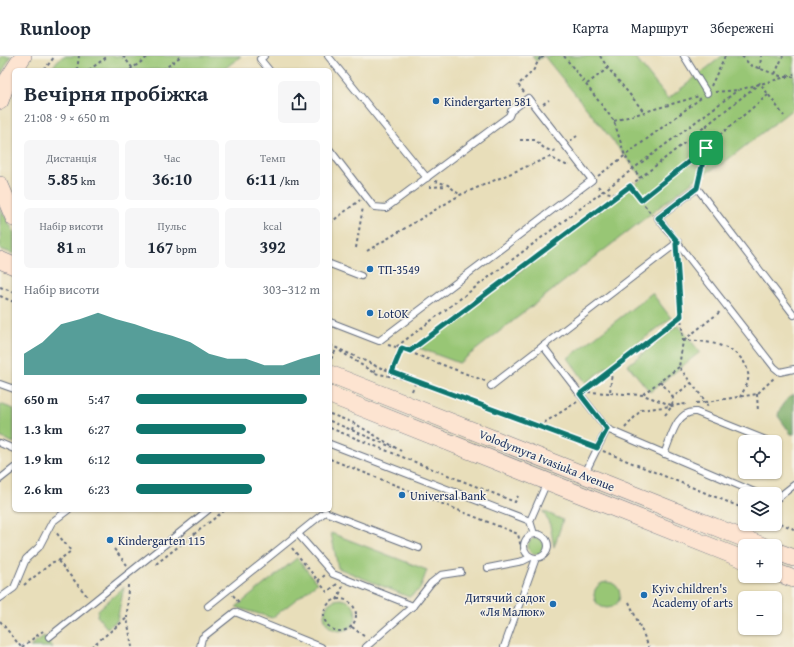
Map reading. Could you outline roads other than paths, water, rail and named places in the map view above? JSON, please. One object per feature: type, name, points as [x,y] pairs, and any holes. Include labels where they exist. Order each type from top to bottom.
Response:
[{"type":"main road","points":[[15,68],[23,56]]},
{"type":"main road","points":[[0,101],[7,81],[12,73]]},
{"type":"main road","points":[[0,185],[12,213]]},
{"type":"main road","points":[[0,260],[12,265]]},
{"type":"main road","name":"Volodymyra Ivasiuka Avenue","points":[[332,368],[556,464],[746,539]]},
{"type":"main road","name":"Volodymyra Ivasiuka Avenue","points":[[332,396],[738,557]]},
{"type":"main road","points":[[548,481],[556,464]]},
{"type":"main road","points":[[782,554],[794,558]]},
{"type":"main road","points":[[782,575],[794,579]]},
{"type":"lane","points":[[264,56],[260,59],[267,68]]},
{"type":"lane","points":[[328,56],[426,178]]},
{"type":"lane","points":[[684,56],[708,93]]},
{"type":"lane","points":[[332,153],[374,207],[386,208],[509,116],[511,111],[528,98],[592,180],[379,341],[332,323]]},
{"type":"lane","points":[[794,315],[697,188],[658,218],[774,367],[780,372],[794,369]]},
{"type":"lane","points":[[491,386],[677,243]]},
{"type":"lane","points":[[332,265],[361,276]]},
{"type":"lane","points":[[543,346],[607,429],[742,487]]},
{"type":"lane","points":[[0,384],[12,388]]},
{"type":"lane","points":[[664,454],[680,417],[690,412],[696,412],[754,435]]},
{"type":"lane","points":[[584,474],[607,429]]},
{"type":"lane","points":[[0,443],[12,448]]},
{"type":"lane","points":[[332,445],[530,521]]},
{"type":"lane","points":[[0,479],[12,470]]},
{"type":"lane","points":[[534,534],[530,521],[548,481]]},
{"type":"lane","points":[[782,494],[794,485]]},
{"type":"lane","points":[[0,598],[14,588],[26,559],[39,546],[52,522],[65,512]]},
{"type":"lane","points":[[49,637],[204,512]]},
{"type":"lane","points":[[208,606],[325,512],[419,548]]},
{"type":"lane","points":[[298,534],[332,574],[413,606]]},
{"type":"lane","points":[[488,568],[523,561],[533,558],[546,552],[548,545],[541,535],[534,534],[527,538],[524,544],[525,552],[533,558]]},
{"type":"lane","points":[[504,647],[533,558]]},
{"type":"lane","points":[[366,647],[413,606],[431,583],[441,576],[461,572]]},
{"type":"lane","points":[[200,647],[202,638],[235,612],[321,647]]},
{"type":"place","name":"Kindergarten 581","points":[[436,101]]},
{"type":"place","name":"ТП-3549","points":[[370,269]]},
{"type":"place","name":"LotOK","points":[[370,313]]},
{"type":"place","name":"Universal Bank","points":[[402,495]]},
{"type":"place","name":"Kindergarten 115","points":[[110,540]]},
{"type":"place","name":"Kyiv children's Academy of arts","points":[[644,595]]},
{"type":"place","name":"Дитячий садок «Ля Малюк»","points":[[553,604]]}]
